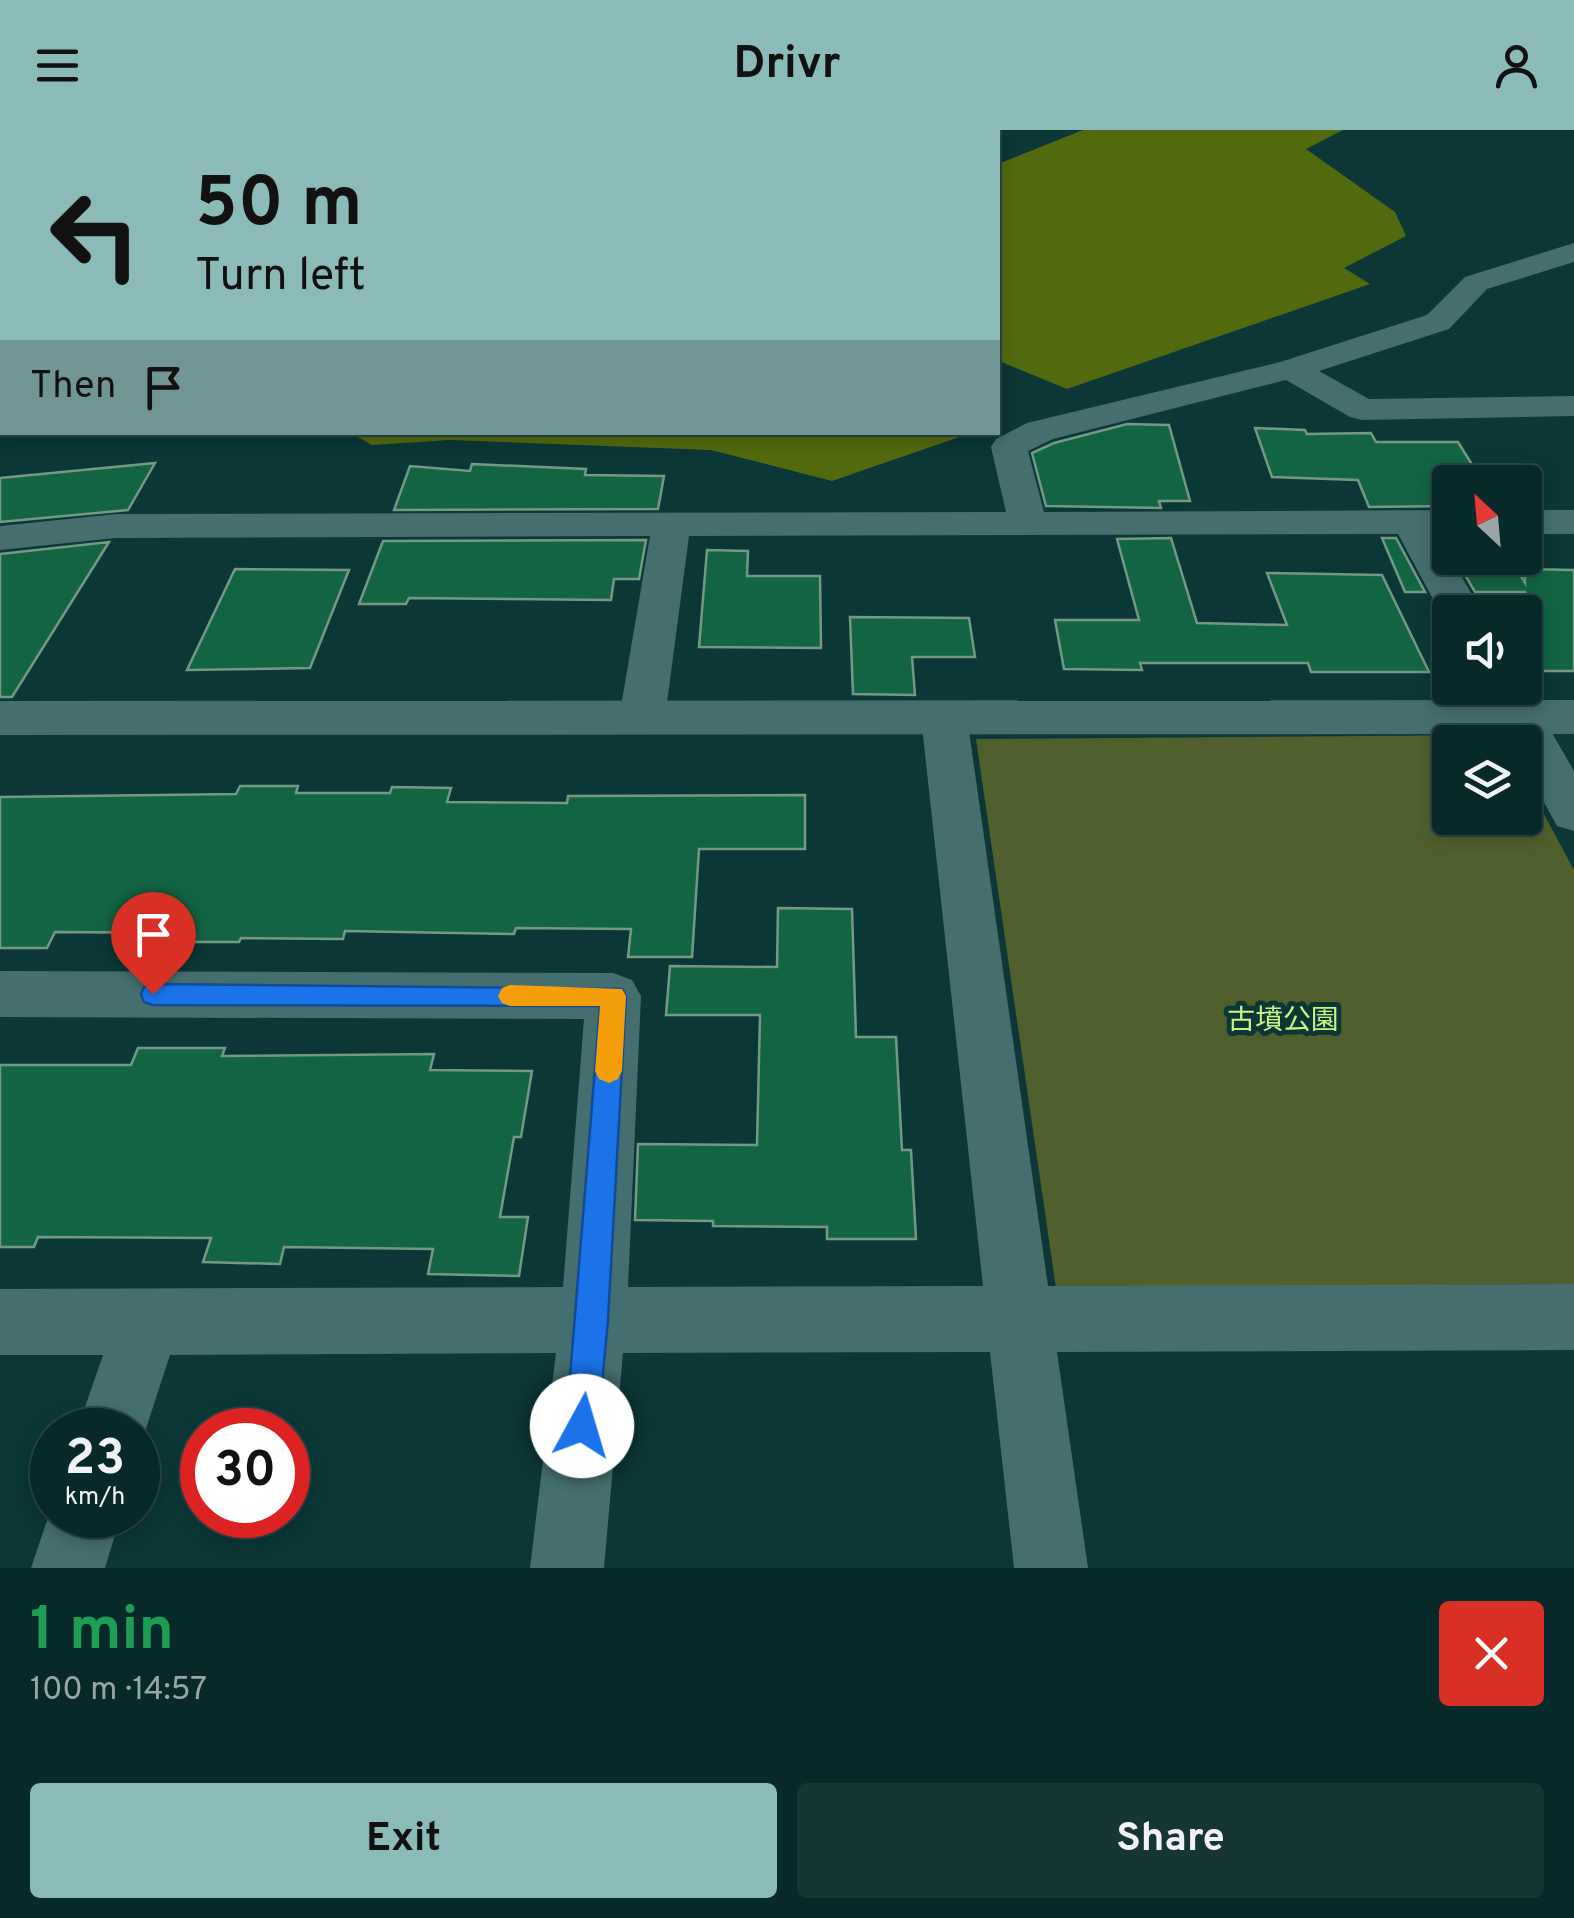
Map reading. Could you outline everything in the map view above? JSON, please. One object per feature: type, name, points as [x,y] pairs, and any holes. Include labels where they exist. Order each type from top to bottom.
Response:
[{"type":"street","points":[[1028,524],[1009,447],[1040,432],[1291,369],[1438,322],[1476,283],[1569,258]]},
{"type":"street","points":[[1291,369],[1362,410],[1574,406]]},
{"type":"street","points":[[0,538],[116,526],[1430,522],[1456,595]]},
{"type":"street","points":[[1542,522],[1574,522]]},
{"type":"street","points":[[642,718],[671,526]]},
{"type":"street","points":[[0,718],[944,717],[1432,704]]},
{"type":"street","points":[[1514,705],[1574,813]]},
{"type":"street","points":[[1525,705],[1574,716]]},
{"type":"street","points":[[944,717],[1051,1568]]},
{"type":"street","points":[[0,994],[613,996],[593,1320],[568,1568]]},
{"type":"street","points":[[0,1322],[1574,1317]]},
{"type":"street","points":[[119,1408],[146,1322]]},
{"type":"street","points":[[68,1568],[78,1538]]},
{"type":"green space","points":[[1083,130],[1343,130],[1306,149],[1395,212],[1406,236],[1344,268],[1370,284],[1067,389],[1000,361],[1000,163]]},
{"type":"green space","points":[[354,435],[965,435],[832,481],[711,450],[449,440],[372,445]]},
{"type":"green space","name":"古墳公園","points":[[1432,736],[1432,835],[1542,835],[1542,811],[1574,870],[1574,1284],[1056,1288],[976,739]]},
{"type":"building","points":[[1127,424],[1169,425],[1190,501],[1159,501],[1161,508],[1046,506],[1032,453],[1054,443]]},
{"type":"building","points":[[1255,428],[1305,430],[1307,434],[1371,433],[1376,442],[1458,442],[1472,465],[1432,465],[1432,506],[1369,507],[1358,480],[1272,477]]},
{"type":"building","points":[[155,463],[128,510],[0,522],[0,478]]},
{"type":"building","points":[[472,464],[586,469],[585,475],[664,476],[658,509],[394,510],[410,466],[470,471]]},
{"type":"building","points":[[1171,538],[1197,623],[1287,625],[1267,573],[1382,575],[1429,672],[1311,672],[1308,663],[1140,663],[1142,670],[1064,669],[1055,620],[1139,620],[1117,539]]},
{"type":"building","points":[[1382,538],[1396,538],[1425,592],[1405,592]]},
{"type":"building","points":[[646,540],[639,579],[614,579],[611,600],[409,598],[406,604],[359,604],[383,541]]},
{"type":"building","points":[[109,542],[12,697],[0,697],[0,554]]},
{"type":"building","points":[[707,550],[748,551],[747,576],[820,576],[821,648],[699,647]]},
{"type":"building","points":[[235,569],[349,570],[310,668],[187,670]]},
{"type":"building","points":[[1542,569],[1574,570],[1574,671],[1542,671],[1542,595],[1475,592],[1465,575],[1520,575],[1525,583],[1525,575],[1542,575]]},
{"type":"building","points":[[850,617],[969,618],[975,657],[912,657],[915,695],[853,694]]},
{"type":"building","points":[[240,786],[298,786],[296,793],[390,793],[392,787],[451,788],[447,802],[567,803],[568,796],[805,795],[805,849],[699,849],[692,957],[628,957],[631,929],[516,928],[514,934],[345,931],[343,939],[241,938],[239,942],[176,942],[180,933],[55,932],[47,948],[0,948],[0,797],[236,794]]},
{"type":"building","points":[[778,908],[852,909],[856,1037],[896,1037],[902,1150],[911,1150],[916,1239],[827,1239],[827,1227],[713,1226],[713,1221],[635,1220],[638,1144],[757,1145],[760,1015],[666,1015],[670,966],[777,967]]},
{"type":"building","points":[[138,1048],[225,1048],[222,1056],[434,1054],[430,1070],[532,1071],[521,1137],[514,1137],[500,1217],[528,1217],[519,1276],[428,1274],[433,1249],[284,1247],[280,1264],[203,1262],[211,1238],[38,1237],[34,1247],[0,1247],[0,1065],[131,1065]]},
{"type":"slow traffic","points":[[510,996],[613,996],[609,1071]]},
{"type":"route","points":[[153,994],[613,996],[593,1320],[582,1426]]}]
